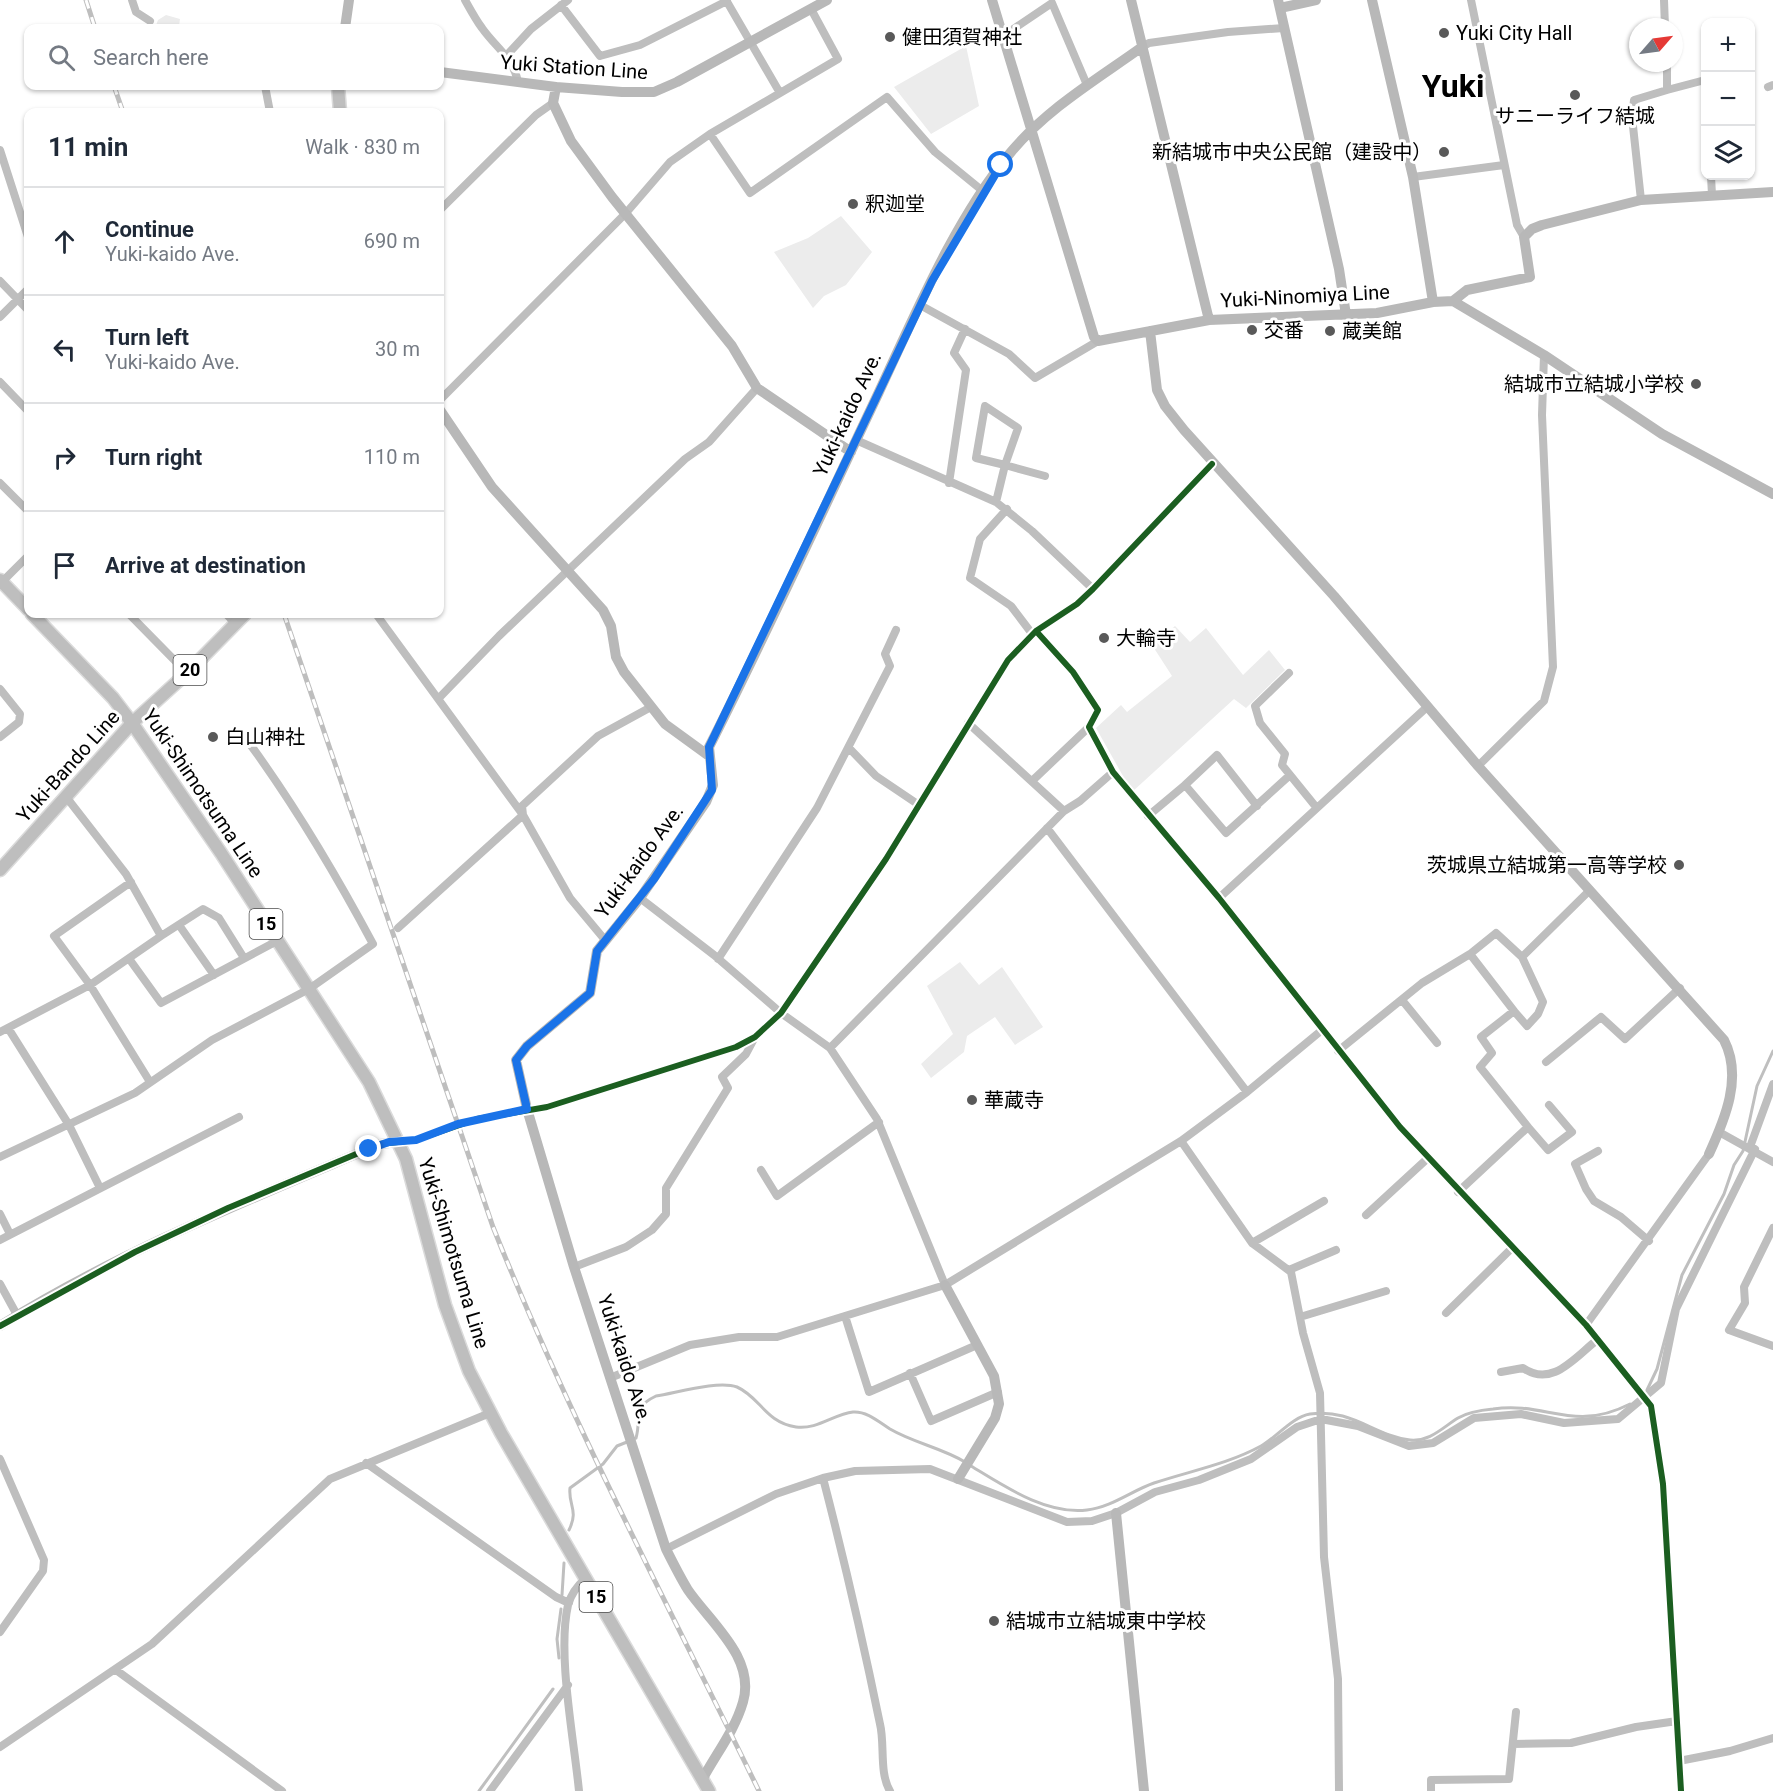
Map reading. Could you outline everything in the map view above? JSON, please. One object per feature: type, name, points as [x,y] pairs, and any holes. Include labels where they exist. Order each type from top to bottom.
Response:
[{"type":"main road","points":[[338,90],[340,108]]},
{"type":"main road","points":[[1,581],[24,605]]},
{"type":"main road","name":"Yuki-Shimotsuma Line","points":[[36,618],[113,698],[132,723],[369,1082],[399,1142],[456,1338],[490,1413],[705,1785]]},
{"type":"main road","name":"Yuki-Bando Line","points":[[1,869],[132,723],[187,673],[241,618]]},
{"type":"street","points":[[132,0],[136,12],[150,21]]},
{"type":"street","points":[[346,24],[349,0]]},
{"type":"street","points":[[465,0],[483,29],[507,55],[515,68],[518,82]]},
{"type":"street","name":"Yuki Station Line","points":[[444,73],[556,87],[654,92],[671,85],[827,0]]},
{"type":"street","points":[[992,0],[1094,337],[1098,340]]},
{"type":"street","points":[[1131,0],[1142,47],[1149,43],[1228,32],[1284,28]]},
{"type":"street","points":[[1316,0],[1279,4],[1339,269],[1346,315]]},
{"type":"street","points":[[1372,0],[1413,177],[1433,302]]},
{"type":"street","points":[[1471,0],[1517,225],[1524,237],[1530,277],[1467,290],[1453,301],[1544,354],[1662,434],[1773,494]]},
{"type":"street","points":[[1664,0],[1665,18]]},
{"type":"street","points":[[507,55],[531,29],[564,3],[600,56],[640,45],[727,1],[780,93]]},
{"type":"street","points":[[1003,36],[1052,3],[1087,85]]},
{"type":"street","points":[[444,396],[626,213],[670,162],[710,134],[838,58],[811,9]]},
{"type":"street","name":"Yuki-kaido Ave.","points":[[705,1785],[744,1700],[744,1673],[734,1648],[689,1590],[666,1549],[574,1267],[527,1109],[516,1060],[527,1046],[590,993],[594,960],[605,940],[640,898],[709,796],[713,780],[709,747],[920,305],[984,192],[1011,152],[1031,130],[1087,85],[1142,47]]},
{"type":"street","name":"Yuki-Ninomiya Line","points":[[1142,47],[1209,320],[1377,313],[1433,302],[1453,301]]},
{"type":"street","points":[[1667,72],[1667,90]]},
{"type":"street","points":[[1641,201],[1632,117],[1634,100],[1701,81]]},
{"type":"street","points":[[556,87],[554,103],[571,141],[732,345],[757,388],[851,452]]},
{"type":"street","points":[[266,90],[269,108]]},
{"type":"street","points":[[710,134],[750,193],[887,98],[935,152],[984,192]]},
{"type":"street","points":[[444,206],[536,115],[554,103]]},
{"type":"street","points":[[0,151],[24,225]]},
{"type":"street","points":[[1413,177],[1504,165]]},
{"type":"street","points":[[1711,180],[1712,195]]},
{"type":"street","points":[[1524,237],[1532,229],[1542,225],[1641,201],[1773,192]]},
{"type":"street","points":[[0,281],[24,306]]},
{"type":"street","points":[[0,317],[24,293]]},
{"type":"street","points":[[920,305],[1009,354],[1035,378],[1098,340],[1209,320]]},
{"type":"street","points":[[949,483],[966,370],[954,353],[965,329]]},
{"type":"street","points":[[1150,331],[1160,399],[1212,464],[1334,596],[1478,766],[1712,1023],[1729,1049],[1733,1076],[1719,1132],[1709,1154],[1649,1241],[1586,1326]]},
{"type":"street","points":[[1478,766],[1544,701],[1553,667],[1542,415],[1544,354]]},
{"type":"street","points":[[0,382],[24,407]]},
{"type":"street","points":[[439,698],[534,602],[570,571],[685,459],[709,442],[757,388]]},
{"type":"street","points":[[996,502],[1005,465],[1018,428],[985,406],[976,458],[1005,465],[1045,476]]},
{"type":"street","points":[[444,416],[492,487],[520,521],[570,571],[603,610],[611,626],[616,657],[651,707],[665,724],[709,756]]},
{"type":"street","points":[[856,440],[996,502],[1007,509],[1093,589]]},
{"type":"street","points":[[0,1326],[135,1252],[228,1208],[380,1144],[416,1140],[458,1124],[547,1107],[671,1069],[736,1047],[755,1037],[781,1012],[886,859],[1008,660],[1035,633],[1077,604],[1093,589],[1212,464]]},
{"type":"street","points":[[0,483],[24,508]]},
{"type":"street","points":[[1007,509],[980,539],[970,578],[1011,606],[1073,672],[1098,710],[1089,727],[1032,781]]},
{"type":"street","points":[[1,581],[24,560]]},
{"type":"street","points":[[133,618],[187,673]]},
{"type":"street","points":[[230,618],[236,624]]},
{"type":"street","points":[[379,618],[523,815],[570,898],[605,940]]},
{"type":"street","points":[[718,959],[817,808],[890,666],[885,654],[896,630]]},
{"type":"street","points":[[1289,673],[1255,706],[1260,723],[1285,754],[1282,765],[1316,807]]},
{"type":"street","points":[[0,688],[20,714],[19,722],[0,738]]},
{"type":"street","points":[[1219,898],[1427,706]]},
{"type":"street","points":[[523,815],[522,806],[576,754],[598,736],[651,707]]},
{"type":"street","points":[[968,723],[1064,811]]},
{"type":"street","points":[[1089,727],[1113,772],[1219,898],[1338,1051],[1458,1192],[1586,1326],[1652,1406],[1663,1484],[1682,1791]]},
{"type":"street","points":[[0,1157],[123,1099],[212,1040],[309,989],[373,944],[333,869],[277,780],[244,736]]},
{"type":"street","points":[[849,748],[876,776],[919,805]]},
{"type":"street","points":[[1148,816],[1217,755],[1257,806]]},
{"type":"street","points":[[830,1048],[1064,811],[1080,801],[1113,772]]},
{"type":"street","points":[[1185,785],[1227,833],[1290,775]]},
{"type":"street","points":[[67,798],[131,882],[161,936]]},
{"type":"street","points":[[398,928],[523,815]]},
{"type":"street","points":[[1047,828],[1248,1092]]},
{"type":"street","points":[[131,882],[54,936],[90,985],[150,1082]]},
{"type":"street","points":[[1521,957],[1590,890]]},
{"type":"street","points":[[640,898],[781,1012],[830,1048],[879,1122],[945,1285],[994,1376],[998,1392],[995,1418],[958,1479]]},
{"type":"street","points":[[100,1188],[69,1125],[4,1030],[90,985],[202,909],[219,918],[244,958]]},
{"type":"street","points":[[179,925],[214,975]]},
{"type":"street","points":[[1338,1051],[1446,966],[1470,954],[1496,933],[1521,957],[1543,1002],[1538,1014],[1527,1026],[1470,954]]},
{"type":"street","points":[[130,960],[161,1003],[277,941]]},
{"type":"street","points":[[1546,1062],[1601,1017],[1625,1039],[1680,988]]},
{"type":"street","points":[[1402,1000],[1437,1043]]},
{"type":"street","points":[[1514,1011],[1480,1037],[1492,1053],[1480,1067],[1548,1150],[1572,1132],[1549,1105]]},
{"type":"street","points":[[610,1378],[690,1345],[738,1337],[777,1337],[945,1285],[1181,1141],[1248,1092],[1322,1030]]},
{"type":"street","points":[[574,1267],[626,1247],[652,1230],[666,1214],[666,1188],[728,1088],[722,1077],[746,1054],[755,1037]]},
{"type":"street","points":[[666,1549],[735,1517],[761,1500],[823,1478],[855,1472],[930,1469],[1066,1522],[1092,1521],[1116,1513],[1155,1492],[1199,1480],[1251,1459],[1297,1427],[1321,1419],[1358,1426],[1409,1446],[1433,1443],[1474,1418],[1521,1414],[1564,1423],[1618,1419],[1661,1383],[1676,1309],[1752,1148],[1773,1084]]},
{"type":"street","points":[[0,1240],[239,1117]]},
{"type":"street","points":[[761,1170],[777,1196],[879,1122]]},
{"type":"street","points":[[1458,1192],[1528,1128]]},
{"type":"street","points":[[1719,1132],[1752,1148],[1773,1162]]},
{"type":"street","points":[[1181,1141],[1252,1243],[1288,1270],[1320,1393],[1323,1557],[1338,1679],[1339,1791]]},
{"type":"street","points":[[1598,1151],[1575,1164],[1586,1189],[1594,1201],[1621,1217],[1649,1241]]},
{"type":"street","points":[[1366,1215],[1428,1158]]},
{"type":"street","points":[[1252,1243],[1324,1200]]},
{"type":"street","points":[[0,1214],[10,1234]]},
{"type":"street","points":[[1773,1228],[1744,1287],[1745,1303],[1729,1330],[1773,1346]]},
{"type":"street","points":[[1446,1313],[1512,1248]]},
{"type":"street","points":[[1288,1270],[1336,1250]]},
{"type":"street","points":[[0,1284],[17,1315]]},
{"type":"street","points":[[1300,1317],[1386,1291]]},
{"type":"street","points":[[845,1316],[869,1392],[977,1345]]},
{"type":"street","points":[[1500,1372],[1523,1368],[1534,1375],[1553,1374],[1597,1340]]},
{"type":"street","points":[[910,1373],[931,1421],[998,1392]]},
{"type":"street","points":[[0,1747],[152,1644],[330,1479],[490,1413]]},
{"type":"street","points":[[0,1459],[44,1560],[43,1571],[0,1632]]},
{"type":"street","points":[[366,1463],[556,1598],[568,1603]]},
{"type":"street","points":[[823,1478],[855,1603],[884,1740],[885,1783],[890,1791]]},
{"type":"street","points":[[1116,1513],[1144,1791]]},
{"type":"street","points":[[579,1791],[564,1641],[568,1603],[576,1587],[585,1579]]},
{"type":"street","points":[[116,1670],[282,1791]]},
{"type":"street","points":[[490,1791],[568,1685]]},
{"type":"street","points":[[1431,1791],[1431,1780],[1509,1779],[1516,1712]]},
{"type":"street","points":[[1513,1744],[1571,1743],[1636,1727],[1677,1721]]},
{"type":"street","points":[[1679,1761],[1730,1751],[1773,1738]]},
{"type":"shaded area","points":[[166,15],[180,19],[179,24],[156,24],[158,20]]},
{"type":"shaded area","points":[[966,46],[979,106],[931,134],[894,87]]},
{"type":"shaded area","points":[[841,216],[872,252],[846,285],[824,296],[813,308],[774,252],[808,238]]},
{"type":"shaded area","points":[[1175,626],[1190,642],[1206,628],[1243,675],[1269,650],[1285,670],[1246,708],[1234,699],[1132,792],[1096,728],[1121,705],[1127,712],[1172,676],[1152,645]]},
{"type":"shaded area","points":[[960,962],[979,985],[1002,967],[1043,1027],[1015,1045],[995,1017],[967,1036],[964,1052],[931,1078],[921,1064],[953,1034],[927,986]]},
{"type":"waterway","points":[[1647,1390],[1657,1369],[1682,1275],[1724,1194],[1734,1165],[1743,1151],[1757,1086],[1773,1051]]},
{"type":"waterway","points":[[633,1439],[636,1438],[638,1431],[640,1409],[648,1400],[656,1396],[708,1386],[729,1385],[745,1391],[770,1415],[786,1424],[804,1427],[846,1413],[863,1413],[899,1434],[965,1462]]},
{"type":"waterway","points":[[971,1466],[1011,1490],[1041,1504],[1056,1508],[1087,1510],[1105,1506],[1154,1483],[1248,1452],[1267,1442],[1297,1419],[1310,1414],[1338,1415],[1397,1437],[1417,1440],[1436,1433],[1462,1416],[1480,1411],[1512,1408],[1592,1416],[1630,1404]]},
{"type":"waterway","points":[[569,1530],[573,1517],[570,1488],[603,1464],[617,1446],[627,1442]]},
{"type":"waterway","points":[[562,1595],[564,1563]]},
{"type":"waterway","points":[[559,1658],[557,1639],[561,1609]]},
{"type":"waterway","points":[[479,1791],[553,1689]]},
{"type":"railway","points":[[86,0],[94,24]]},
{"type":"railway","points":[[115,90],[122,108]]},
{"type":"railway","points":[[285,618],[493,1227],[587,1441],[759,1791]]},
{"type":"cycle path","points":[[0,1326],[135,1252],[228,1208],[380,1144],[416,1140],[477,1119],[547,1107],[736,1047],[755,1037],[781,1013],[886,859],[1008,660],[1036,631],[1077,604],[1093,589],[1212,464]]},
{"type":"cycle path","points":[[1036,631],[1073,672],[1098,710],[1089,727],[1113,772],[1219,898],[1400,1127],[1586,1325],[1651,1406],[1663,1484],[1681,1791]]},
{"type":"place","name":"Yuki City Hall","points":[[1444,33]]},
{"type":"place","name":"健田須賀神社","points":[[890,37]]},
{"type":"place","name":"サニーライフ結城","points":[[1575,95]]},
{"type":"place","name":"新結城市中央公民館（建設中）","points":[[1444,152]]},
{"type":"place","name":"釈迦堂","points":[[853,204]]},
{"type":"place","name":"交番","points":[[1252,330]]},
{"type":"place","name":"蔵美館","points":[[1330,331]]},
{"type":"place","name":"結城市立結城小学校","points":[[1696,384]]},
{"type":"place","name":"大輪寺","points":[[1104,638]]},
{"type":"place","name":"白山神社","points":[[213,737]]},
{"type":"place","name":"茨城県立結城第一高等学校","points":[[1679,865]]},
{"type":"place","name":"華蔵寺","points":[[972,1100]]},
{"type":"place","name":"結城市立結城東中学校","points":[[994,1621]]},
{"type":"district","name":"Yuki","points":[[1453,86]]},
{"type":"route","points":[[369,1149],[389,1142],[416,1140],[458,1124],[527,1109],[516,1060],[527,1046],[590,993],[597,951],[654,879],[706,802],[713,786],[709,747],[932,281],[1001,165]]}]
